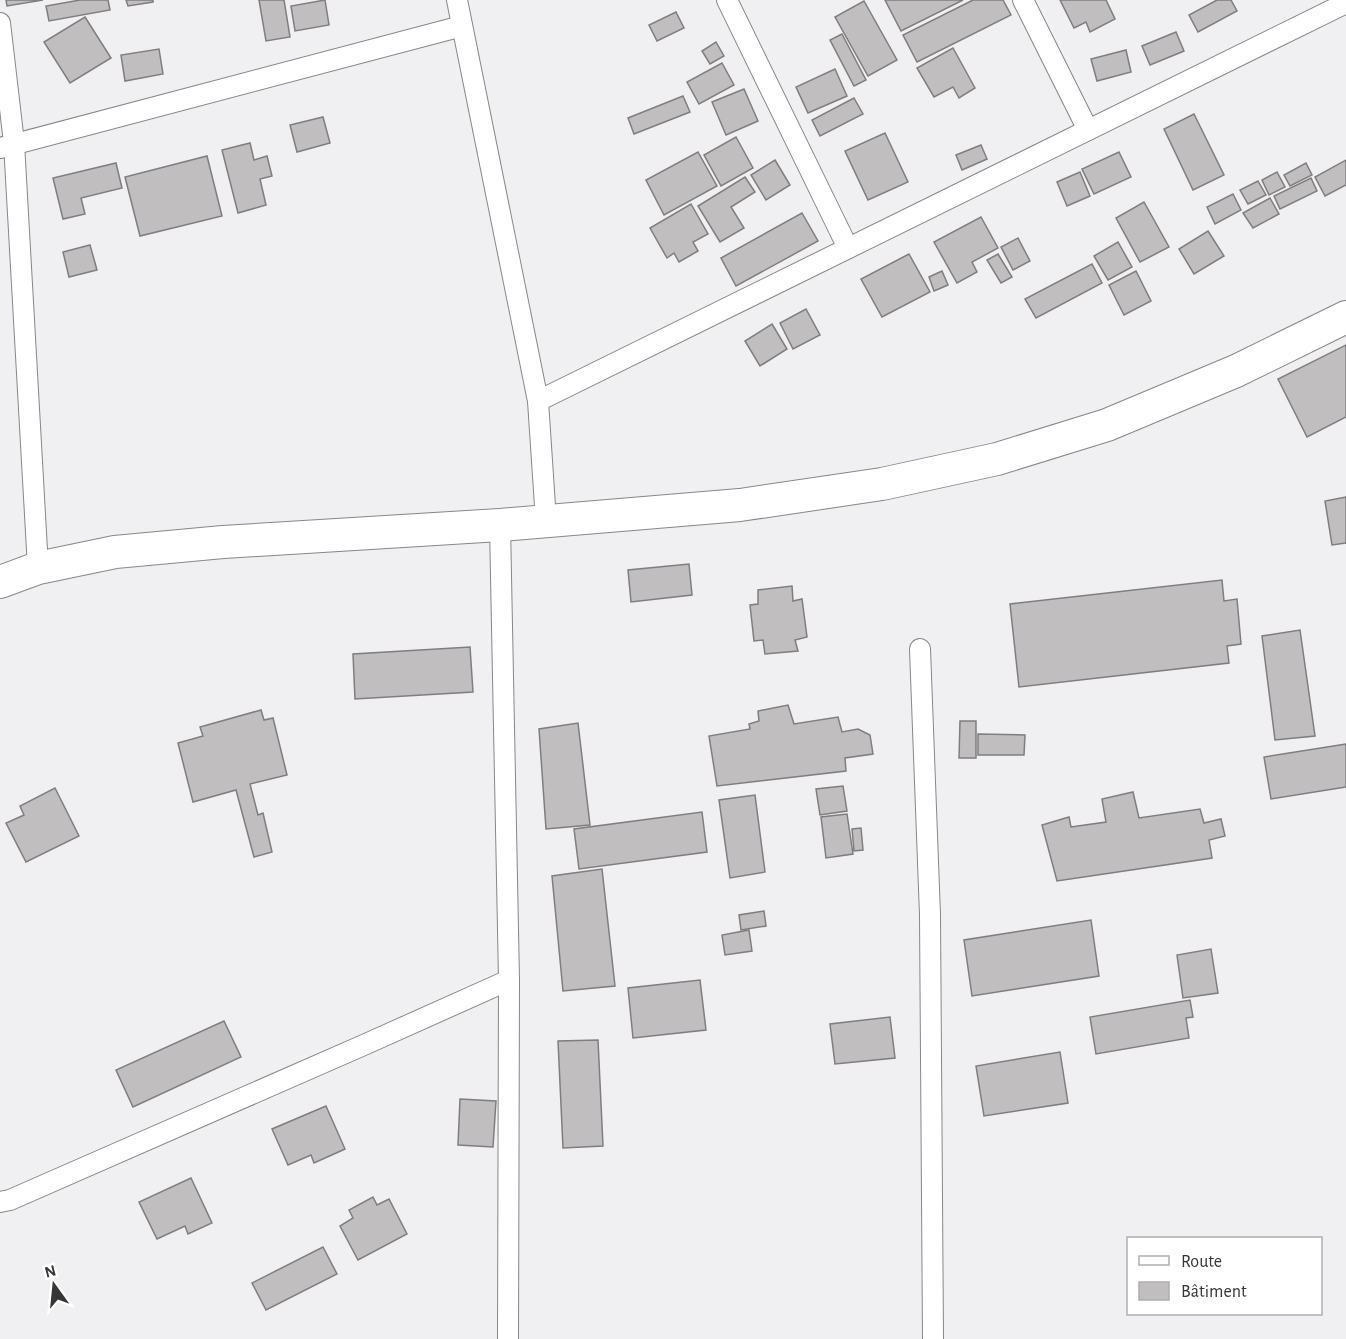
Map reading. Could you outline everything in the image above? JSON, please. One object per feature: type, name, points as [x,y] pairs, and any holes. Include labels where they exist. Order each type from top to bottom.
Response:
[{"type":"main road","points":[[0,582],[38,567],[115,552],[202,544],[500,525],[740,505],[882,483],[997,459],[1107,425],[1236,371],[1346,317]]},
{"type":"street","points":[[457,0],[538,401],[546,520]]},
{"type":"street","points":[[727,0],[848,248]]},
{"type":"street","points":[[1023,0],[1088,130]]},
{"type":"street","points":[[538,401],[1346,3]]},
{"type":"street","points":[[0,23],[38,567]]},
{"type":"street","points":[[7,146],[462,26]]},
{"type":"street","points":[[500,525],[509,980],[508,1339]]},
{"type":"street","points":[[920,649],[930,915],[933,1339]]},
{"type":"street","points":[[0,1202],[10,1200],[509,980]]},
{"type":"building","points":[[6,0],[43,0],[7,6]]},
{"type":"building","points":[[80,0],[108,0],[110,10],[49,21],[46,6]]},
{"type":"building","points":[[126,0],[153,0],[153,2],[128,6]]},
{"type":"building","points":[[259,0],[284,0],[290,37],[266,41]]},
{"type":"building","points":[[325,0],[329,25],[295,31],[291,6]]},
{"type":"building","points":[[885,0],[963,0],[901,31]]},
{"type":"building","points":[[973,0],[1003,0],[1011,15],[917,62],[903,35]]},
{"type":"building","points":[[1060,0],[1106,0],[1115,19],[1090,32],[1086,22],[1074,28]]},
{"type":"building","points":[[1217,0],[1231,0],[1237,11],[1198,32],[1189,15]]},
{"type":"building","points":[[864,1],[897,60],[868,76],[835,17]]},
{"type":"building","points":[[676,12],[684,28],[657,41],[649,25]]},
{"type":"building","points":[[85,17],[111,58],[70,83],[44,42]]},
{"type":"building","points":[[1176,32],[1184,51],[1150,65],[1142,46]]},
{"type":"building","points":[[842,34],[866,80],[854,86],[830,40]]},
{"type":"building","points":[[716,42],[724,56],[710,64],[702,51]]},
{"type":"building","points":[[953,48],[975,88],[959,98],[953,87],[934,97],[917,68]]},
{"type":"building","points":[[159,49],[163,74],[125,81],[121,55]]},
{"type":"building","points":[[1126,50],[1131,72],[1097,81],[1091,59]]},
{"type":"building","points":[[722,63],[734,85],[699,104],[687,82]]},
{"type":"building","points":[[835,69],[847,96],[808,113],[796,87]]},
{"type":"building","points":[[744,89],[758,121],[726,135],[712,102]]},
{"type":"building","points":[[683,96],[690,112],[634,134],[628,118]]},
{"type":"building","points":[[854,98],[863,114],[820,136],[812,120]]},
{"type":"building","points":[[1194,114],[1224,175],[1193,190],[1164,129]]},
{"type":"building","points":[[323,117],[330,143],[297,152],[290,125]]},
{"type":"building","points":[[885,133],[908,182],[868,200],[845,151]]},
{"type":"building","points":[[736,137],[753,168],[721,186],[704,155]]},
{"type":"building","points":[[250,143],[254,160],[267,156],[272,176],[260,179],[266,205],[238,213],[222,150]]},
{"type":"building","points":[[981,145],[987,159],[962,170],[956,155]]},
{"type":"building","points":[[698,152],[717,186],[664,215],[646,180]]},
{"type":"building","points":[[1119,152],[1131,177],[1094,194],[1082,169]]},
{"type":"building","points":[[207,156],[222,216],[140,236],[125,177]]},
{"type":"building","points":[[775,160],[790,185],[766,200],[751,175]]},
{"type":"building","points":[[1346,160],[1346,185],[1325,196],[1315,177]]},
{"type":"building","points":[[116,163],[122,188],[81,198],[85,214],[63,219],[53,178]]},
{"type":"building","points":[[1306,163],[1312,175],[1290,186],[1284,175]]},
{"type":"building","points":[[1080,172],[1090,196],[1067,206],[1057,182]]},
{"type":"building","points":[[1277,172],[1285,187],[1269,195],[1262,180]]},
{"type":"building","points":[[745,177],[755,192],[731,207],[744,228],[720,242],[698,206]]},
{"type":"building","points":[[1311,178],[1317,191],[1280,209],[1274,196]]},
{"type":"building","points":[[1258,181],[1266,195],[1248,204],[1240,190]]},
{"type":"building","points":[[1233,194],[1241,210],[1215,224],[1207,207]]},
{"type":"building","points":[[1270,198],[1279,214],[1253,228],[1243,213]]},
{"type":"building","points":[[1144,202],[1169,247],[1140,262],[1116,218]]},
{"type":"building","points":[[691,204],[708,234],[693,242],[698,251],[679,262],[674,253],[667,258],[650,228]]},
{"type":"building","points":[[802,213],[818,241],[736,286],[721,258]]},
{"type":"building","points":[[981,217],[998,248],[972,262],[977,272],[957,283],[934,242]]},
{"type":"building","points":[[1208,231],[1224,256],[1194,274],[1179,249]]},
{"type":"building","points":[[1018,238],[1030,261],[1013,270],[1001,247]]},
{"type":"building","points":[[1118,242],[1132,267],[1108,280],[1094,256]]},
{"type":"building","points":[[90,245],[97,270],[69,277],[63,252]]},
{"type":"building","points":[[909,254],[930,292],[882,317],[861,279]]},
{"type":"building","points":[[998,254],[1012,277],[1001,283],[987,260]]},
{"type":"building","points":[[1092,264],[1102,283],[1036,318],[1025,299]]},
{"type":"building","points":[[942,271],[948,285],[934,291],[929,277]]},
{"type":"building","points":[[1136,271],[1151,301],[1124,315],[1109,285]]},
{"type":"building","points":[[806,309],[820,335],[793,349],[780,323]]},
{"type":"building","points":[[772,324],[787,349],[760,366],[745,341]]},
{"type":"building","points":[[1346,345],[1346,417],[1307,437],[1278,379]]},
{"type":"building","points":[[1346,497],[1346,543],[1332,545],[1325,501]]},
{"type":"building","points":[[689,564],[692,595],[631,602],[628,570]]},
{"type":"building","points":[[1222,580],[1224,601],[1237,599],[1241,644],[1227,646],[1229,663],[1019,687],[1010,604]]},
{"type":"building","points":[[792,586],[793,601],[802,599],[807,637],[795,640],[798,651],[765,654],[763,640],[754,641],[750,605],[758,604],[758,590]]},
{"type":"building","points":[[1300,630],[1315,736],[1275,740],[1262,636]]},
{"type":"building","points":[[470,647],[473,692],[355,699],[353,654]]},
{"type":"building","points":[[788,705],[794,724],[838,717],[842,732],[858,729],[870,735],[873,754],[845,758],[846,771],[717,786],[709,736],[750,729],[749,724],[759,721],[758,711]]},
{"type":"building","points":[[261,710],[264,720],[273,718],[287,775],[250,784],[258,815],[263,813],[272,852],[254,857],[236,790],[193,802],[178,743],[203,736],[200,727]]},
{"type":"building","points":[[960,721],[976,721],[976,758],[959,758]]},
{"type":"building","points":[[578,723],[590,825],[546,829],[539,729]]},
{"type":"building","points":[[978,734],[1025,735],[1024,755],[978,755]]},
{"type":"building","points":[[1346,744],[1346,787],[1271,799],[1264,757]]},
{"type":"building","points":[[843,786],[847,811],[820,815],[816,789]]},
{"type":"building","points":[[55,788],[79,836],[26,862],[6,823],[24,815],[20,806]]},
{"type":"building","points":[[1133,792],[1139,818],[1200,809],[1204,823],[1221,819],[1225,836],[1209,840],[1212,858],[1057,881],[1042,825],[1069,817],[1071,827],[1106,822],[1102,799]]},
{"type":"building","points":[[755,795],[765,872],[730,878],[719,800]]},
{"type":"building","points":[[702,812],[707,852],[579,869],[574,829]]},
{"type":"building","points":[[847,814],[853,854],[826,858],[821,817]]},
{"type":"building","points":[[861,828],[863,850],[854,851],[852,829]]},
{"type":"building","points":[[602,869],[615,986],[563,991],[552,876]]},
{"type":"building","points":[[764,911],[766,926],[741,930],[739,915]]},
{"type":"building","points":[[1091,920],[1099,976],[972,996],[964,940]]},
{"type":"building","points":[[749,930],[752,951],[725,955],[722,935]]},
{"type":"building","points":[[1211,949],[1218,993],[1183,998],[1177,955]]},
{"type":"building","points":[[700,980],[706,1030],[633,1038],[628,988]]},
{"type":"building","points":[[1190,1000],[1193,1017],[1186,1018],[1189,1038],[1096,1054],[1090,1017]]},
{"type":"building","points":[[890,1017],[895,1058],[835,1064],[830,1024]]},
{"type":"building","points":[[224,1021],[241,1057],[133,1107],[116,1070]]},
{"type":"building","points":[[598,1040],[603,1146],[563,1148],[558,1041]]},
{"type":"building","points":[[1060,1052],[1068,1103],[984,1116],[976,1066]]},
{"type":"building","points":[[460,1099],[496,1101],[493,1147],[458,1145]]},
{"type":"building","points":[[326,1106],[345,1149],[314,1163],[311,1155],[288,1165],[272,1129]]},
{"type":"building","points":[[191,1178],[212,1223],[188,1234],[185,1226],[157,1239],[139,1202]]},
{"type":"building","points":[[373,1197],[377,1205],[389,1199],[407,1234],[358,1260],[340,1226],[353,1218],[349,1210]]},
{"type":"building","points":[[323,1247],[337,1274],[266,1310],[252,1283]]}]
